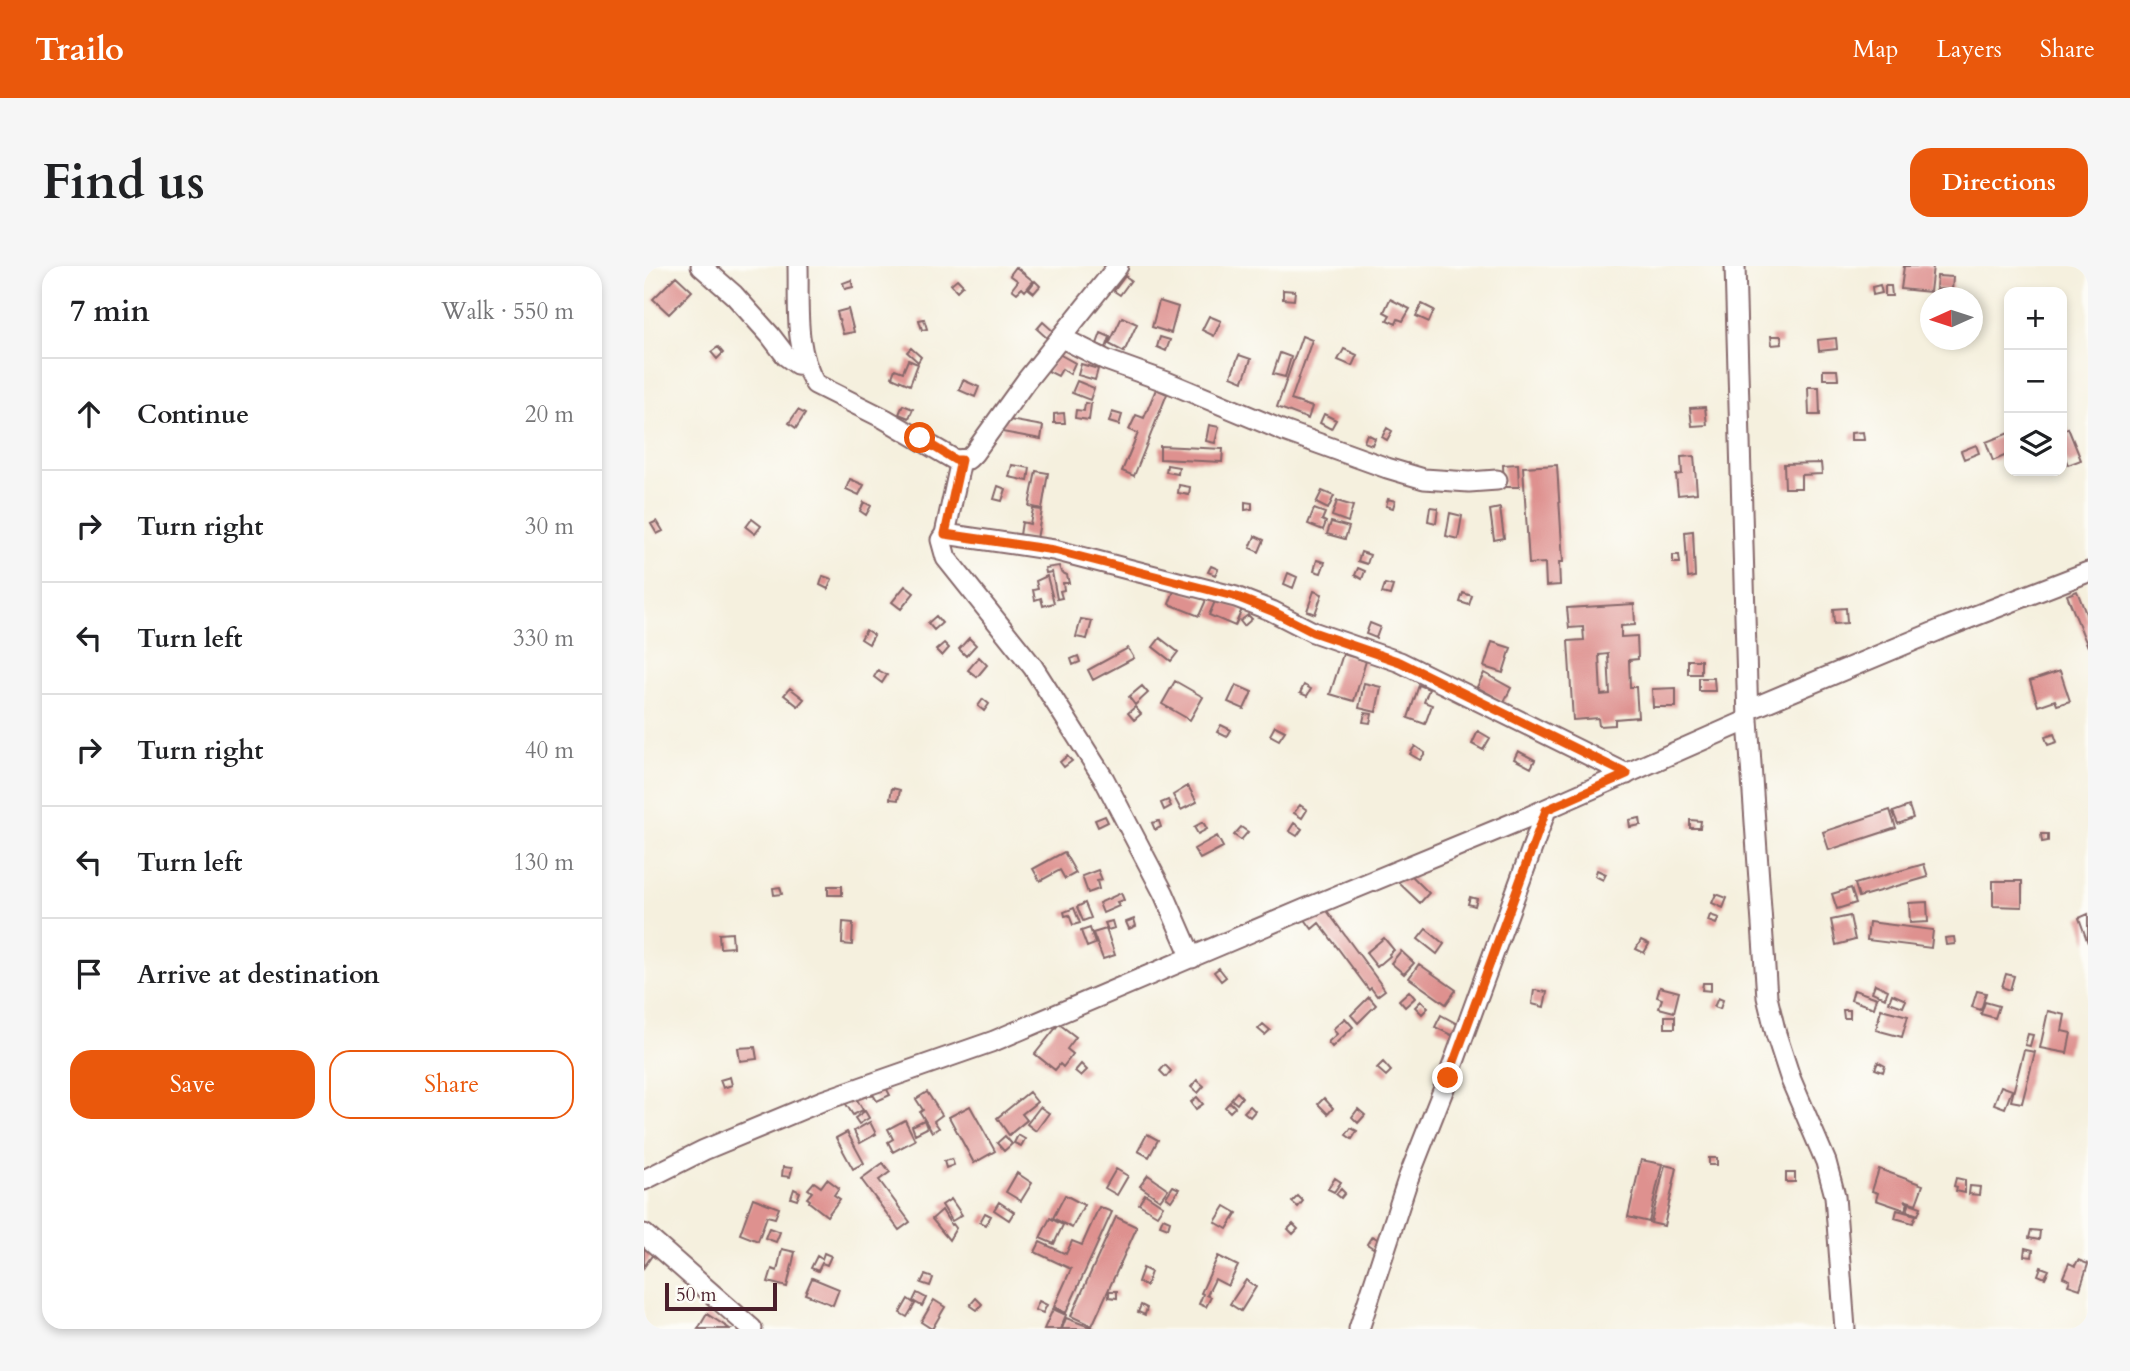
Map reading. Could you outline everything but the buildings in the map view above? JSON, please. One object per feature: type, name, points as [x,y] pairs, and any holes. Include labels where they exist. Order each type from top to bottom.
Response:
[{"type":"street","points":[[701,266],[734,295],[786,356],[797,364],[806,365]]},
{"type":"street","points":[[798,266],[799,334],[806,365],[815,384],[885,419],[955,460],[974,453],[1026,381],[1118,266]]},
{"type":"street","points":[[1735,266],[1748,715],[1767,997],[1787,1069],[1826,1162],[1835,1196],[1845,1329]]},
{"type":"street","points":[[1062,338],[1106,360],[1167,382],[1284,431],[1387,468],[1424,479],[1469,482],[1497,480]]},
{"type":"street","points":[[961,460],[945,534],[941,540],[946,558],[1034,667],[1104,779],[1164,894],[1192,958]]},
{"type":"street","points":[[945,534],[1054,550],[1237,597],[1313,632],[1400,662],[1627,774]]},
{"type":"street","points":[[644,1180],[704,1150],[822,1101],[994,1041],[1546,810],[1748,715],[1944,628],[2088,572]]},
{"type":"street","points":[[1359,1329],[1408,1179],[1546,810]]},
{"type":"street","points":[[644,1234],[752,1329]]},
{"type":"route","points":[[920,438],[955,460],[961,460],[945,534],[1054,550],[1237,597],[1313,632],[1400,662],[1627,774],[1546,810],[1448,1078]]}]
